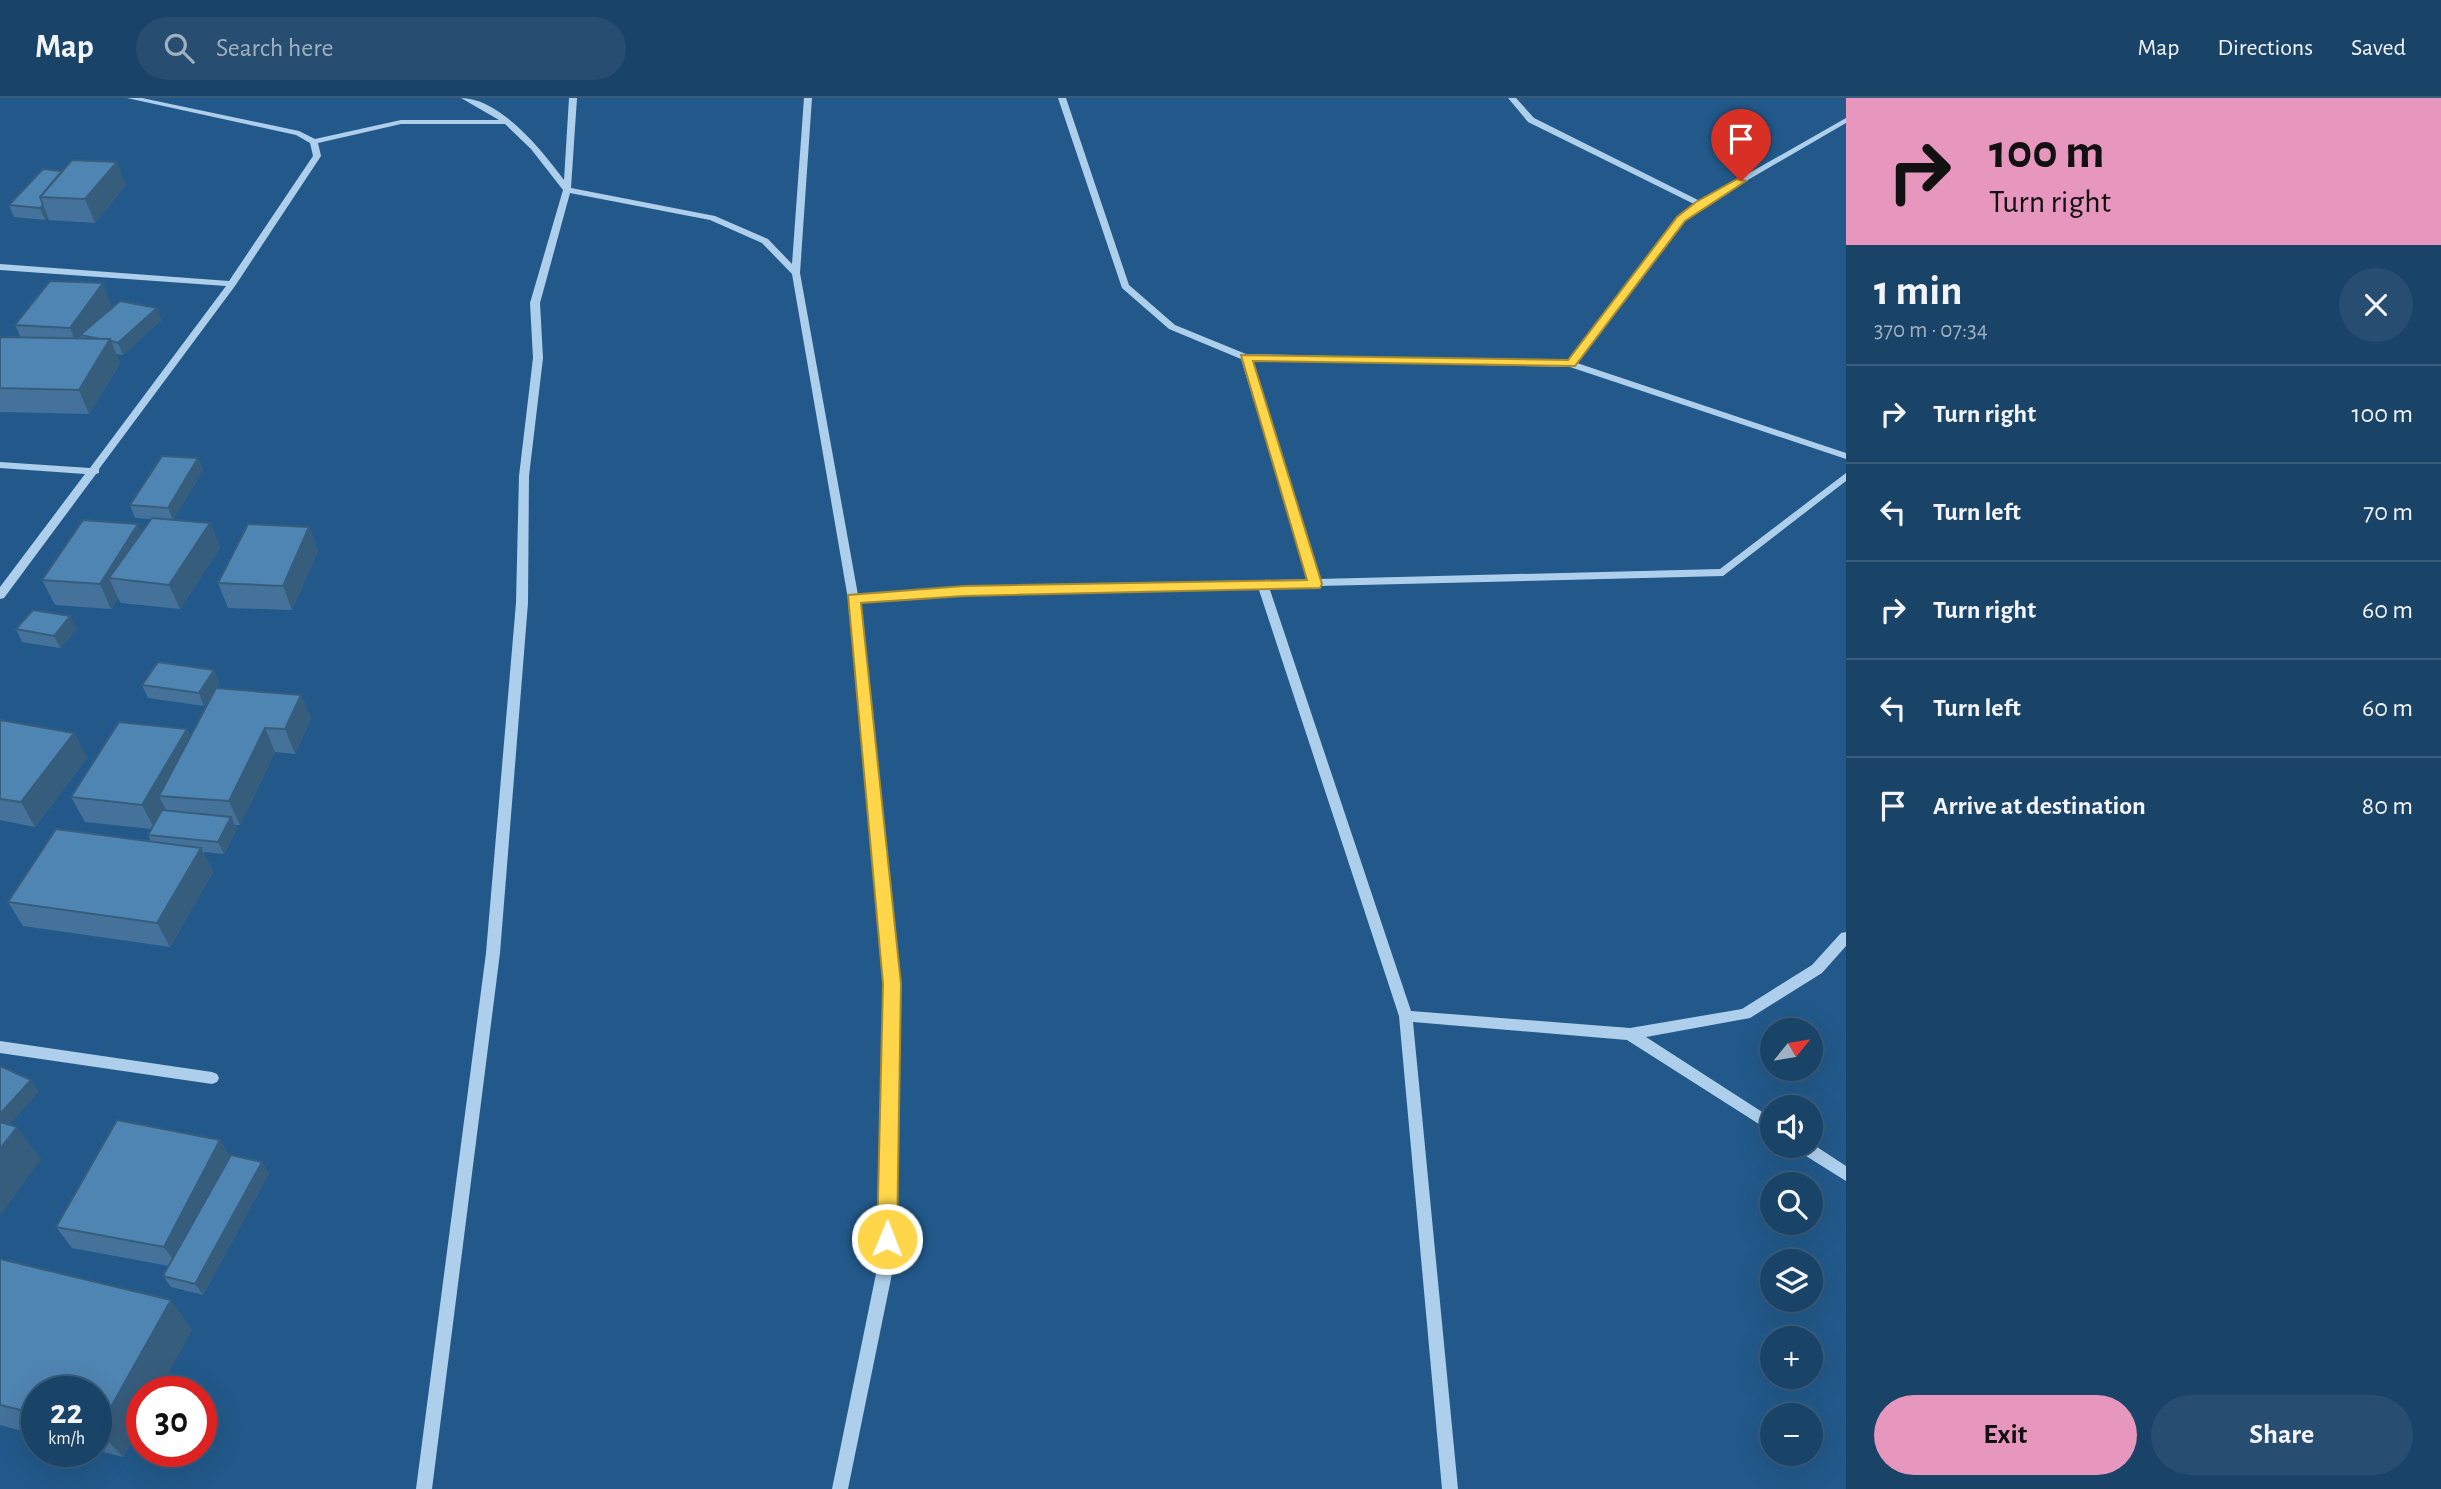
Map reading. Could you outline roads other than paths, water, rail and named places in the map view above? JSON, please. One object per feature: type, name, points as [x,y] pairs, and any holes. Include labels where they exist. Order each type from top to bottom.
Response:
[{"type":"street","points":[[131,98],[299,133],[314,142],[401,122],[509,121]]},
{"type":"street","points":[[465,98],[497,112],[524,134],[567,190],[712,218],[765,241],[796,273]]},
{"type":"street","points":[[424,1489],[494,953],[522,603],[524,476],[538,358],[535,303],[567,190],[573,98]]},
{"type":"street","points":[[808,98],[796,273],[853,599],[892,998],[886,1264],[841,1489]]},
{"type":"street","points":[[1062,98],[1125,286],[1172,327],[1245,357],[1571,364],[1846,456]]},
{"type":"street","points":[[1512,98],[1531,120],[1700,204]]},
{"type":"street","points":[[1571,364],[1681,219],[1700,204],[1846,120]]},
{"type":"street","points":[[0,595],[232,284],[317,156],[314,142]]},
{"type":"street","points":[[0,267],[232,284]]},
{"type":"street","points":[[1245,357],[1315,584]]},
{"type":"street","points":[[0,465],[95,471]]},
{"type":"street","points":[[853,599],[964,591],[1723,572],[1846,477]]},
{"type":"street","points":[[1263,585],[1406,1016],[1450,1489]]},
{"type":"street","points":[[1406,1016],[1630,1034],[1745,1014],[1817,969],[1846,937]]},
{"type":"street","points":[[1630,1034],[1760,1118]]},
{"type":"street","points":[[0,1047],[212,1078]]},
{"type":"street","points":[[1821,1158],[1846,1174]]}]
